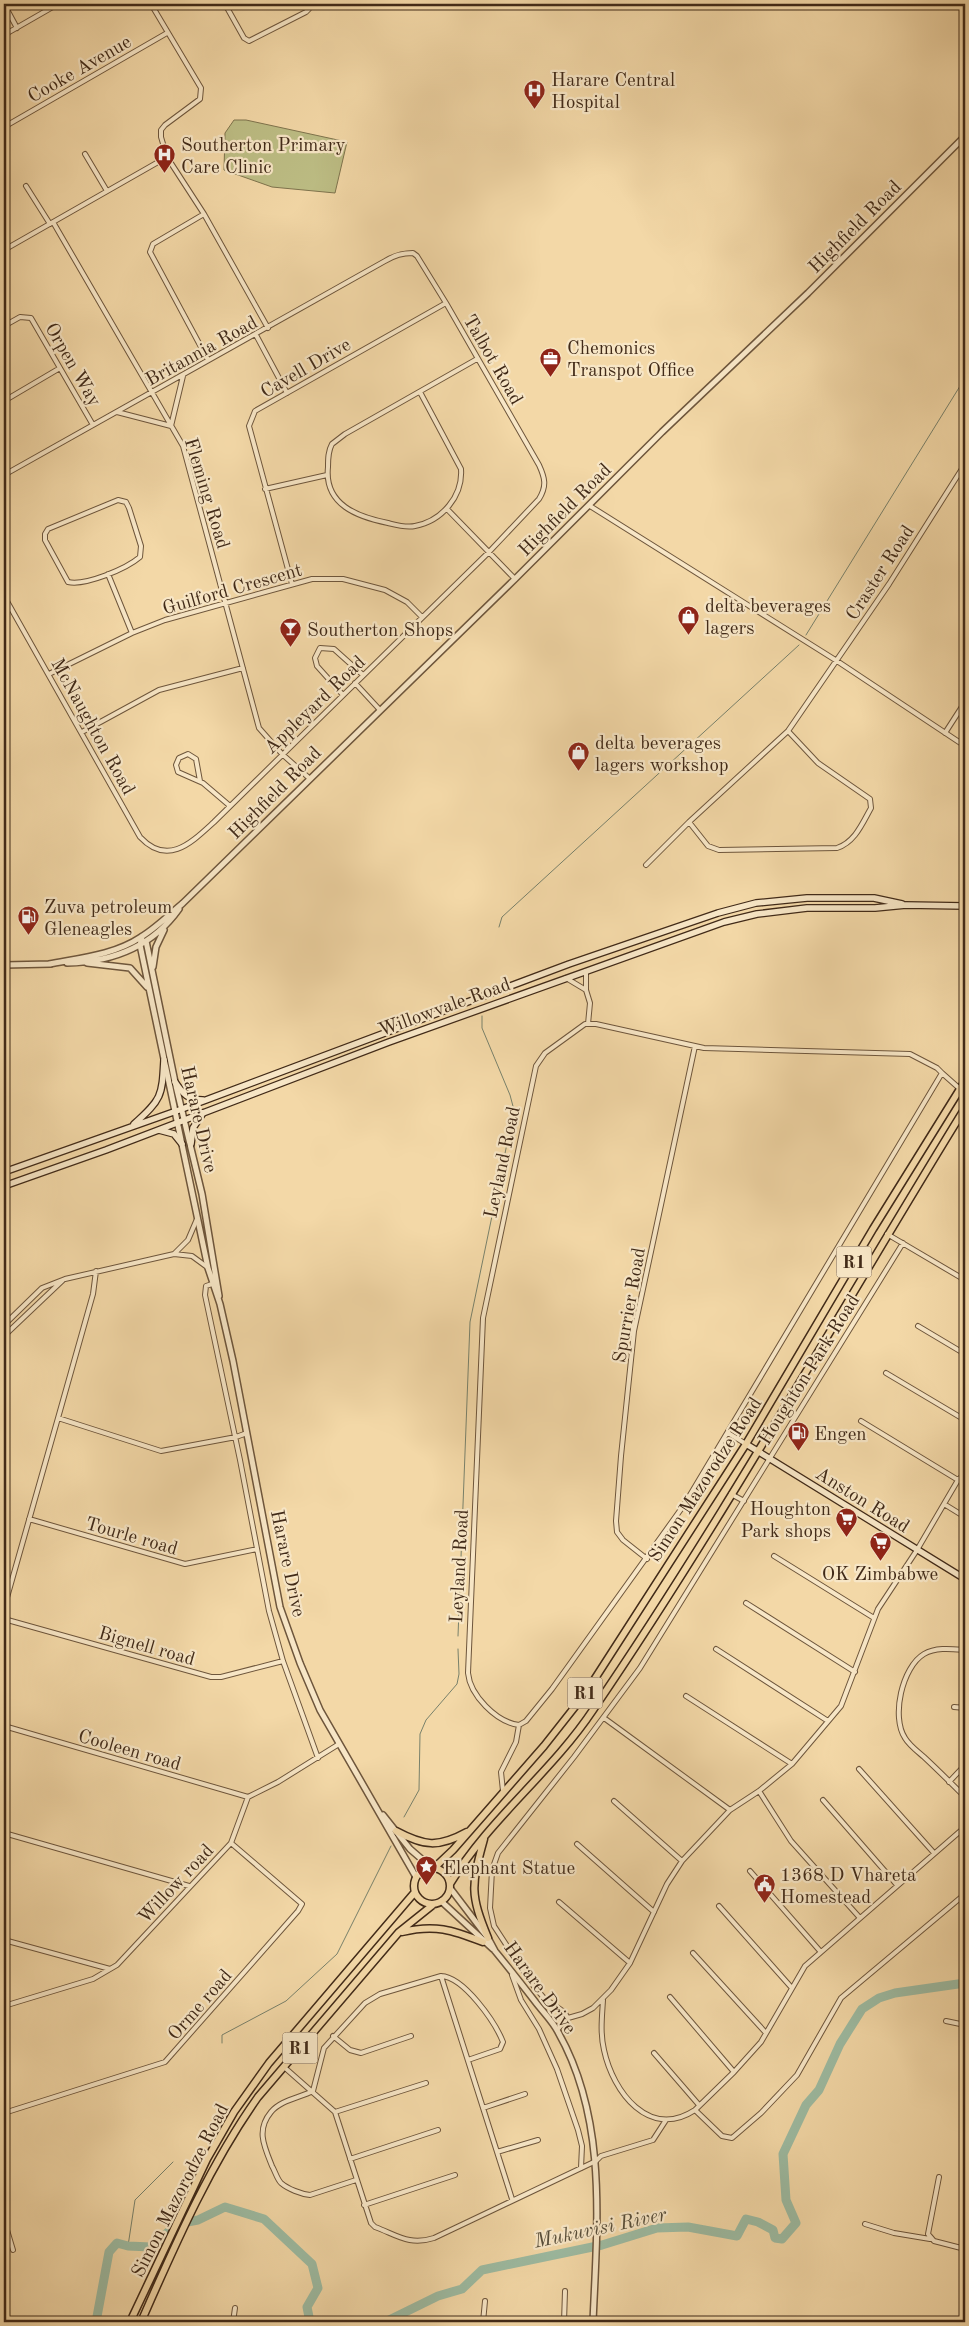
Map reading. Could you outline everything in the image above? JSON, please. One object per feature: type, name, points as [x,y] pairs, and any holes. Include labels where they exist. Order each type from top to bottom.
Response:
[{"type":"highway","name":"Simon Mazorodze Road","points":[[416,1877],[426,1869],[433,1868],[471,1829],[566,1720],[585,1694],[746,1444],[873,1229],[965,1081]]},
{"type":"highway","name":"Simon Mazorodze Road","points":[[441,1901],[447,1896],[450,1886],[469,1854],[592,1712],[731,1494],[965,1108]]},
{"type":"highway","points":[[396,1831],[412,1840],[427,1844],[449,1841],[471,1829]]},
{"type":"highway","points":[[484,1836],[476,1866],[473,1891],[477,1912],[486,1940]]},
{"type":"highway","points":[[433,1868],[445,1873],[450,1886]]},
{"type":"highway","points":[[416,1877],[414,1884],[415,1892],[422,1901],[434,1904]]},
{"type":"highway","name":"Simon Mazorodze Road","points":[[130,2322],[221,2132],[250,2087],[415,1892]]},
{"type":"highway","name":"R1","points":[[284,2067],[399,1932],[434,1904],[441,1901]]},
{"type":"highway","points":[[399,1932],[434,1927],[486,1940]]},
{"type":"highway","name":"Simon Mazorodze Road","points":[[141,2322],[170,2255],[216,2162],[258,2097],[284,2067]]},
{"type":"main road","name":"Willowvale Road","points":[[4,1172],[182,1109],[569,964],[738,907],[756,903],[807,898],[874,898],[906,905]]},
{"type":"main road","name":"Willowvale Road","points":[[4,1186],[185,1120],[389,1042],[702,929],[757,914],[807,908],[876,908],[906,905],[965,906]]},
{"type":"main road","points":[[133,1126],[158,1100],[162,1088],[164,1060]]},
{"type":"main road","points":[[175,1082],[182,1092],[191,1099],[209,1099]]},
{"type":"main road","points":[[191,1144],[195,1124],[205,1112]]},
{"type":"main road","points":[[158,1130],[170,1132],[182,1144]]},
{"type":"main road","name":"Anston Road","points":[[746,1444],[965,1579]]},
{"type":"street","points":[[4,4],[17,28]]},
{"type":"street","points":[[4,35],[58,4]]},
{"type":"street","points":[[151,4],[201,88],[202,94],[200,99],[161,130],[161,136],[168,157],[204,214],[268,328]]},
{"type":"street","points":[[225,4],[244,38],[249,41],[306,12],[309,9],[308,4]]},
{"type":"street","name":"Cooke Avenue","points":[[4,127],[167,33]]},
{"type":"street","name":"Highfield Road","points":[[144,939],[590,506],[662,432],[808,293],[965,136]]},
{"type":"street","points":[[85,154],[107,191]]},
{"type":"street","points":[[4,250],[168,157]]},
{"type":"street","name":"Fleming Road","points":[[26,186],[51,223],[182,446],[188,461],[259,728],[282,754],[309,778]]},
{"type":"street","points":[[204,214],[152,244],[150,252],[208,360]]},
{"type":"street","name":"Britannia Road","points":[[4,475],[398,254],[413,253]]},
{"type":"street","name":"Talbot Road","points":[[413,253],[446,303],[539,465],[545,481]]},
{"type":"street","name":"Cavell Drive","points":[[292,584],[249,426],[256,412],[287,392],[446,303]]},
{"type":"street","name":"Orpen Way","points":[[4,326],[20,317],[31,318],[93,424]]},
{"type":"street","points":[[256,335],[287,392]]},
{"type":"street","points":[[420,392],[461,469],[461,487],[447,509],[424,523],[412,527],[372,520],[352,512],[338,502],[327,475],[330,448],[335,441],[477,359]]},
{"type":"street","points":[[4,400],[60,368]]},
{"type":"street","points":[[117,412],[171,426],[183,376]]},
{"type":"street","name":"Craster Road","points":[[646,865],[689,822],[788,731],[837,661],[965,464]]},
{"type":"street","points":[[266,489],[327,475]]},
{"type":"street","name":"Appleyard Road","points":[[173,850],[193,842],[489,552],[540,499],[545,490],[545,481]]},
{"type":"street","points":[[118,500],[126,502],[142,552],[136,561],[108,574],[79,584],[68,582],[46,540],[45,534],[48,529],[109,503],[118,500]]},
{"type":"street","points":[[590,506],[837,661],[965,746]]},
{"type":"street","points":[[447,509],[515,579]]},
{"type":"street","points":[[108,574],[132,633]]},
{"type":"street","name":"Guilford Crescent","points":[[49,674],[132,633],[165,620],[312,579],[331,578],[361,584],[399,597],[422,617]]},
{"type":"street","name":"McNaughton Road","points":[[4,596],[140,838],[150,847],[173,850]]},
{"type":"street","points":[[343,695],[317,666],[315,658],[320,648],[334,649],[363,676]]},
{"type":"street","points":[[82,732],[159,690],[243,668]]},
{"type":"street","points":[[355,683],[380,710]]},
{"type":"street","points":[[945,733],[965,702]]},
{"type":"street","points":[[689,822],[708,846],[719,850],[837,848],[845,845],[853,838],[871,808],[870,800],[818,764],[788,731]]},
{"type":"street","points":[[200,781],[196,759],[188,754],[179,758],[176,765],[178,772],[200,781],[230,806]]},
{"type":"street","name":"Highfield Road","points":[[144,939],[166,925],[183,903]]},
{"type":"street","points":[[152,973],[156,947],[166,925]]},
{"type":"street","points":[[4,965],[80,962],[109,958],[140,945],[144,939]]},
{"type":"street","points":[[49,964],[105,953],[144,939]]},
{"type":"street","name":"Harare Drive","points":[[144,939],[202,1194],[220,1304],[280,1607],[300,1663],[320,1710],[416,1877]]},
{"type":"street","name":"Harare Drive","points":[[140,945],[208,1268],[220,1304]]},
{"type":"street","points":[[80,962],[130,968],[149,989]]},
{"type":"street","points":[[586,971],[586,990],[590,1003],[588,1024],[695,1046],[910,1054],[937,1068],[960,1089]]},
{"type":"street","points":[[566,978],[586,990]]},
{"type":"street","name":"Leyland Road","points":[[519,1725],[507,1722],[479,1699],[470,1687],[468,1673],[482,1327],[536,1066],[545,1053],[581,1026],[588,1024]]},
{"type":"street","name":"Spurrier Road","points":[[647,1559],[623,1540],[617,1532],[616,1521],[621,1456],[634,1332],[695,1046]]},
{"type":"street","points":[[503,1792],[501,1772],[516,1742],[519,1725],[526,1722],[552,1690],[684,1505],[942,1073]]},
{"type":"street","points":[[174,1254],[188,1240],[198,1218]]},
{"type":"street","points":[[888,1234],[965,1280]]},
{"type":"street","name":"Houghton Park Road","points":[[568,2018],[564,2012],[544,1998],[532,1984],[494,1926],[490,1908],[492,1870],[498,1853],[604,1718],[640,1668],[744,1501],[768,1458],[836,1353],[903,1243]]},
{"type":"street","points":[[4,1325],[42,1288],[65,1278],[174,1254],[192,1256],[208,1268]]},
{"type":"street","points":[[4,1608],[93,1294],[96,1272]]},
{"type":"street","points":[[4,1336],[65,1278]]},
{"type":"street","points":[[212,1284],[206,1286],[206,1295],[236,1437],[269,1610],[283,1661],[318,1758]]},
{"type":"street","points":[[918,1326],[965,1354]]},
{"type":"street","points":[[886,1373],[965,1420]]},
{"type":"street","points":[[58,1418],[160,1451],[236,1437],[247,1433]]},
{"type":"street","points":[[861,1421],[958,1480]]},
{"type":"street","points":[[728,1433],[746,1444]]},
{"type":"street","points":[[557,2030],[568,2018],[582,2014],[603,2000],[630,1963],[667,1884],[682,1861],[730,1810],[760,1791],[792,1764],[845,1699],[874,1618],[958,1480],[965,1473]]},
{"type":"street","points":[[731,1494],[744,1501]]},
{"type":"street","points":[[944,1504],[965,1517]]},
{"type":"street","name":"Tourle road","points":[[29,1519],[184,1564],[256,1549]]},
{"type":"street","points":[[774,1556],[874,1618]]},
{"type":"street","points":[[746,1604],[855,1672]]},
{"type":"street","name":"Bignell road","points":[[4,1619],[211,1677],[221,1677],[283,1661]]},
{"type":"street","points":[[716,1649],[828,1721]]},
{"type":"street","points":[[965,1650],[938,1649],[923,1654],[911,1669],[898,1706],[898,1720],[906,1740],[965,1797]]},
{"type":"street","points":[[686,1696],[792,1764]]},
{"type":"street","points":[[954,1707],[965,1708]]},
{"type":"street","points":[[604,1718],[730,1810]]},
{"type":"street","name":"Cooleen road","points":[[4,1726],[248,1797]]},
{"type":"street","points":[[248,1797],[318,1758],[339,1744]]},
{"type":"street","points":[[950,1782],[965,1765]]},
{"type":"street","points":[[859,1769],[934,1853]]},
{"type":"street","points":[[760,1791],[791,1841],[860,1918]]},
{"type":"street","name":"Willow road","points":[[4,2006],[92,1979],[110,1969],[126,1956],[231,1843],[248,1797]]},
{"type":"street","points":[[823,1800],[897,1885]]},
{"type":"street","points":[[614,1801],[682,1861]]},
{"type":"street","name":"Harare Drive","points":[[379,1811],[410,1849],[433,1868]]},
{"type":"street","points":[[603,2000],[601,2036],[610,2070],[634,2105],[648,2115],[666,2120],[679,2119],[694,2110],[751,2054],[766,2033],[799,1972],[820,1951],[965,1827]]},
{"type":"street","points":[[4,1833],[189,1886]]},
{"type":"street","name":"Orme road","points":[[4,2113],[165,2062],[298,1911],[302,1904],[231,1843]]},
{"type":"street","points":[[578,1844],[654,1912]]},
{"type":"street","points":[[750,1871],[820,1951]]},
{"type":"street","name":"Harare Drive","points":[[450,1886],[486,1940],[557,2030],[571,2058],[588,2105],[596,2161],[593,2322]]},
{"type":"street","points":[[694,2110],[722,2136],[732,2138],[761,2112],[797,2075],[841,1998],[965,1894]]},
{"type":"street","points":[[441,1901],[486,1940]]},
{"type":"street","points":[[559,1902],[630,1963]]},
{"type":"street","points":[[719,1906],[791,1987]]},
{"type":"street","points":[[4,1940],[110,1969]]},
{"type":"street","points":[[693,1952],[766,2033]]},
{"type":"street","points":[[510,1970],[521,2000],[539,2029],[557,2069],[582,2146],[581,2168]]},
{"type":"street","points":[[312,2091],[324,2048],[354,2014],[373,1997],[441,1976],[457,1980],[469,1991],[503,2042],[500,2049],[468,2060]]},
{"type":"street","points":[[441,1976],[512,2199]]},
{"type":"street","points":[[670,1997],[734,2072]]},
{"type":"street","points":[[946,2021],[965,2025]]},
{"type":"street","points":[[333,2036],[350,2050],[360,2053],[411,2036]]},
{"type":"street","points":[[654,2053],[699,2105]]},
{"type":"street","points":[[284,2067],[335,2112],[371,2223],[375,2227],[409,2242],[434,2238],[512,2199],[596,2161],[601,2156],[653,2140],[666,2120]]},
{"type":"street","points":[[335,2112],[426,2083]]},
{"type":"street","points":[[312,2091],[277,2106],[264,2124],[262,2134],[264,2147],[279,2180],[285,2186],[310,2195],[356,2180]]},
{"type":"street","points":[[483,2108],[525,2094]]},
{"type":"street","points":[[350,2159],[438,2130]]},
{"type":"street","points":[[497,2152],[538,2140]]},
{"type":"street","points":[[364,2204],[455,2175]]},
{"type":"street","points":[[930,2239],[928,2234],[930,2214],[939,2177]]},
{"type":"street","points":[[4,2220],[13,2250]]},
{"type":"street","points":[[865,2224],[894,2233],[930,2239],[965,2249]]},
{"type":"street","points":[[564,2322],[565,2291]]},
{"type":"street","points":[[483,2322],[485,2301]]},
{"type":"street","points":[[233,2322],[235,2308]]},
{"type":"street","points":[[943,2319],[956,2322]]},
{"type":"green space","points":[[234,120],[246,120],[347,142],[335,193],[272,187],[224,170],[225,133]]},
{"type":"waterway","points":[[806,635],[965,378]]},
{"type":"waterway","points":[[499,927],[502,917],[799,645]]},
{"type":"waterway","points":[[458,1636],[470,1322],[514,1110],[510,1095],[482,1028],[482,1016]]},
{"type":"waterway","points":[[404,1817],[419,1790],[420,1734],[426,1720],[457,1684],[459,1674],[458,1649]]},
{"type":"waterway","points":[[222,2043],[222,2035],[286,2001],[337,1954],[391,1846]]},
{"type":"waterway","name":"Mukuvisi River","points":[[385,2322],[438,2296],[462,2289],[482,2270],[602,2245],[657,2228],[688,2227],[737,2236],[746,2219],[758,2222],[773,2230],[775,2238],[782,2239],[796,2223],[786,2200],[783,2154],[806,2105],[819,2090],[840,2044],[862,2009],[879,1998],[895,1993],[965,1983]]},
{"type":"waterway","points":[[128,2246],[135,2200],[173,2162]]},
{"type":"waterway","name":"Mukuvisi River","points":[[96,2322],[109,2252],[117,2243],[128,2246],[151,2247],[177,2224],[198,2220],[225,2207],[264,2219],[312,2264],[318,2288],[307,2307],[310,2322]]},
{"type":"place","name":"Harare Central Hospital","points":[[535,109]]},
{"type":"place","name":"Southerton Primary Care Clinic","points":[[165,174]]},
{"type":"place","name":"Chemonics Transpot Office","points":[[551,377]]},
{"type":"place","name":"delta beverages lagers","points":[[689,635]]},
{"type":"place","name":"Southerton Shops","points":[[291,648]]},
{"type":"place","name":"delta beverages lagers workshop","points":[[579,772]]},
{"type":"place","name":"Zuva petroleum Gleneagles","points":[[28,936]]},
{"type":"place","name":"Engen","points":[[798,1452]]},
{"type":"place","name":"Houghton Park shops","points":[[847,1538]]},
{"type":"place","name":"OK Zimbabwe","points":[[880,1561]]},
{"type":"place","name":"Elephant Statue","points":[[427,1886]]},
{"type":"place","name":"1368 D Vhareta Homestead","points":[[764,1904]]}]
